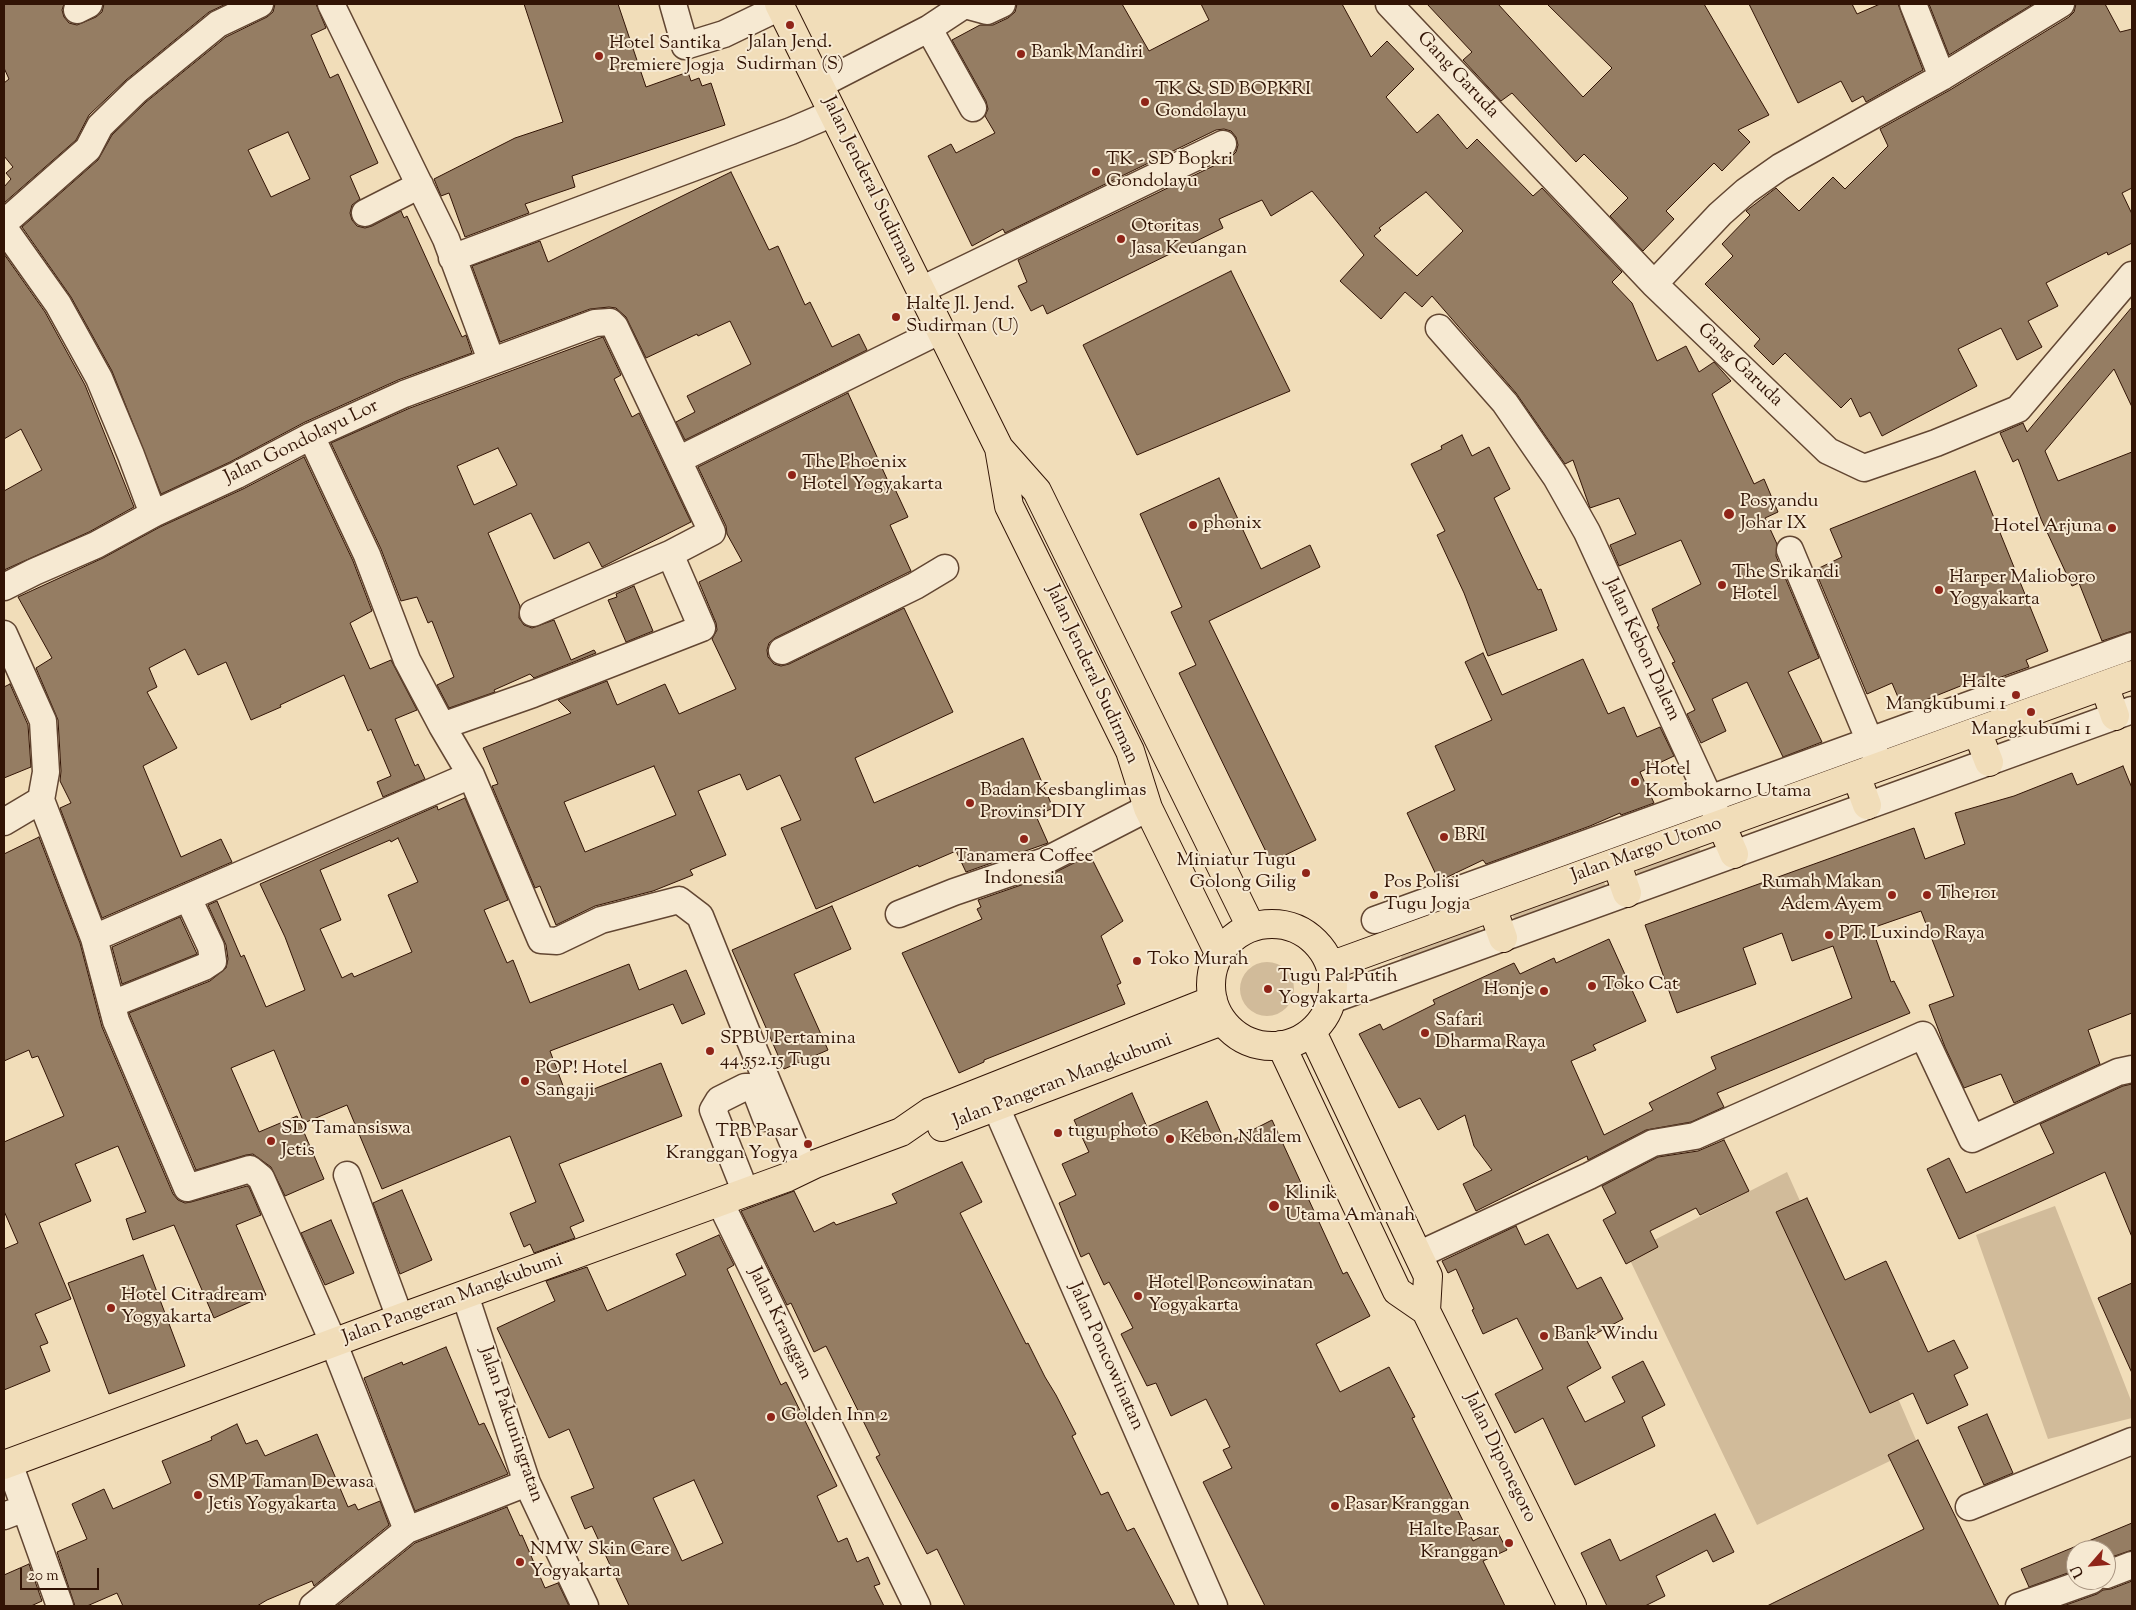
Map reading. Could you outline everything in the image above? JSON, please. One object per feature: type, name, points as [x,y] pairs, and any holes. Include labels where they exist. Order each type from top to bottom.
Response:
[{"type":"main road","name":"Jalan Jenderal Sudirman","points":[[780,5],[999,448],[1037,491],[1251,927]]},
{"type":"main road","name":"Jalan Jenderal Sudirman","points":[[999,448],[1010,506],[1130,751],[1148,808],[1219,953]]},
{"type":"main road","points":[[1092,674],[1121,660]]},
{"type":"main road","name":"Jalan Margo Utomo","points":[[1330,966],[2132,675]]},
{"type":"main road","points":[[2104,686],[2124,713]]},
{"type":"main road","points":[[1977,731],[1989,762]]},
{"type":"main road","points":[[1867,805],[1868,771]]},
{"type":"main road","points":[[1721,824],[1734,854]]},
{"type":"main road","points":[[1616,862],[1627,893]]},
{"type":"main road","points":[[1492,907],[1503,938]]},
{"type":"main road","points":[[1272,924],[1293,928],[1309,937],[1322,952],[1330,966],[1332,977],[1331,1000],[1324,1016],[1312,1032],[1297,1041],[1268,1046],[1250,1042],[1232,1031],[1217,1011],[1211,973],[1219,953],[1233,938],[1251,927],[1272,924]]},
{"type":"main road","name":"Jalan Pangeran Mangkubumi","points":[[901,1132],[938,1128],[996,1107],[1217,1011]]},
{"type":"main road","name":"Jalan Pangeran Mangkubumi","points":[[6,1464],[720,1202],[901,1132],[930,1112],[1217,1011]]},
{"type":"main road","name":"Jalan Diponegoro","points":[[1312,1032],[1428,1276],[1426,1311]]},
{"type":"main road","name":"Jalan Diponegoro","points":[[1280,1045],[1398,1291],[1426,1311],[1572,1606]]},
{"type":"street","points":[[4,223],[88,150],[100,126],[136,91],[218,24],[260,4]]},
{"type":"street","points":[[331,4],[446,239],[492,360]]},
{"type":"street","points":[[673,4],[685,46],[724,34],[780,5]]},
{"type":"street","points":[[819,85],[928,29],[966,4],[987,11],[1002,4]]},
{"type":"street","name":"Gang Garuda","points":[[1389,4],[1654,284],[1828,451],[1864,468],[1936,443],[2018,409],[2132,276]]},
{"type":"street","points":[[1913,4],[1942,77]]},
{"type":"street","points":[[1654,284],[1720,214],[1773,172],[1942,77],[2061,4]]},
{"type":"street","points":[[934,38],[973,108]]},
{"type":"street","points":[[452,258],[791,131],[833,113]]},
{"type":"street","points":[[921,290],[1223,144]]},
{"type":"street","points":[[365,213],[420,185]]},
{"type":"street","points":[[4,228],[58,304],[99,378],[153,514]]},
{"type":"street","name":"Jalan Gondolayu Lor","points":[[4,587],[96,545],[153,514],[237,475],[311,436],[404,394],[595,323],[610,322],[615,327],[678,460]]},
{"type":"street","name":"Jalan Kebon Dalem","points":[[1439,328],[1505,402],[1556,477],[1587,532],[1721,824]]},
{"type":"street","points":[[533,613],[670,554],[712,532],[678,460],[941,330]]},
{"type":"street","points":[[311,436],[367,555],[408,660],[442,726],[471,776],[541,940],[557,941],[601,920],[679,900],[700,916],[749,1038],[796,1173]]},
{"type":"street","points":[[1790,550],[1870,741],[1868,771]]},
{"type":"street","points":[[442,726],[533,694],[702,628],[670,554]]},
{"type":"street","points":[[782,651],[915,586],[945,568]]},
{"type":"street","points":[[6,643],[42,721],[46,772],[41,800],[94,938],[116,1021],[187,1188],[250,1169],[261,1178],[334,1344],[407,1530]]},
{"type":"street","points":[[1375,920],[2132,646]]},
{"type":"street","name":"Jalan Margo Utomo","points":[[1331,1000],[2124,713]]},
{"type":"street","points":[[94,938],[471,776]]},
{"type":"street","points":[[4,822],[41,800]]},
{"type":"street","points":[[899,914],[954,892],[1045,861],[1148,808]]},
{"type":"street","points":[[112,1004],[204,967],[213,961],[211,947],[188,898]]},
{"type":"street","points":[[1418,1255],[1589,1176],[1653,1143],[1695,1136],[1923,1035],[1972,1139],[2118,1072],[2132,1069]]},
{"type":"street","points":[[746,1192],[713,1110],[719,1100],[745,1088],[752,1089],[758,1096],[796,1173]]},
{"type":"street","name":"Jalan Poncowinatan","points":[[996,1107],[1214,1606]]},
{"type":"street","points":[[347,1174],[400,1318]]},
{"type":"street","name":"Jalan Kranggan","points":[[720,1202],[917,1606]]},
{"type":"street","name":"Jalan Pakuningratan","points":[[465,1295],[527,1483],[585,1606]]},
{"type":"street","points":[[1969,1507],[2132,1441]]},
{"type":"street","points":[[6,1464],[14,1512],[60,1606]]},
{"type":"street","points":[[313,1606],[407,1530],[527,1483]]},
{"type":"street","points":[[2116,1572],[2132,1566]]},
{"type":"street","points":[[2019,1606],[2066,1589]]},
{"type":"shaded area","points":[[1695,847],[1700,849],[1700,853],[1639,875],[1637,873],[1638,867]]},
{"type":"shaded area","points":[[1602,881],[1606,887],[1518,920],[1513,917],[1513,914]]},
{"type":"shaded area","points":[[1475,927],[1480,929],[1478,934],[1402,962],[1400,960],[1402,955]]},
{"type":"shaded area","name":"Tugu Pal Putih Yogyakarta","points":[[1262,962],[1272,962],[1282,966],[1290,974],[1294,989],[1290,1004],[1282,1012],[1272,1016],[1262,1016],[1252,1012],[1244,1004],[1240,994],[1240,984],[1244,974],[1252,966]]},
{"type":"shaded area","points":[[1787,1172],[1857,1328],[1866,1324],[1919,1447],[1757,1525],[1627,1254]]},
{"type":"shaded area","points":[[2055,1206],[2132,1403],[2132,1418],[2048,1439],[1976,1235]]},
{"type":"building","points":[[4,4],[64,4],[62,10],[64,17],[69,23],[77,25],[96,17],[102,12],[104,4],[226,4],[209,12],[126,80],[89,115],[76,140],[4,203],[4,187],[11,179],[6,173],[13,167],[4,156],[4,83],[9,79],[4,68]]},
{"type":"building","points":[[275,4],[316,4],[326,28],[311,35],[330,78],[338,74],[378,163],[350,176],[360,199],[352,205],[350,213],[352,220],[357,226],[365,228],[401,211],[404,218],[407,216],[462,337],[466,335],[472,353],[398,380],[305,422],[230,462],[161,494],[112,371],[71,297],[22,227],[98,160],[112,135],[146,102],[226,37],[267,17],[273,12]],"holes":[[[288,132],[310,179],[271,197],[248,150]]]},
{"type":"building","name":"Hotel Santika Premiere Jogja","points":[[524,4],[618,4],[646,87],[688,72],[691,81],[699,78],[702,86],[711,83],[725,125],[572,176],[575,187],[525,204],[529,213],[465,237],[449,193],[441,196],[434,179],[515,138],[563,122]]},
{"type":"building","points":[[1017,4],[1122,4],[1149,51],[1209,20],[1201,4],[1342,4],[1371,57],[1387,41],[1414,69],[1386,97],[1417,133],[1438,114],[1467,149],[1477,139],[1533,196],[1542,188],[1622,272],[1612,282],[1632,303],[1657,361],[1686,346],[1699,372],[1714,362],[1731,381],[1712,394],[1754,484],[1764,479],[1778,512],[1765,518],[1777,544],[1776,556],[1819,658],[1788,672],[1822,742],[1783,757],[1747,682],[1712,699],[1726,731],[1701,743],[1687,714],[1695,710],[1672,663],[1675,662],[1657,627],[1659,626],[1652,609],[1701,584],[1681,540],[1619,566],[1610,545],[1636,534],[1619,498],[1590,508],[1573,460],[1565,464],[1516,393],[1432,296],[1422,307],[1405,292],[1381,319],[1340,281],[1364,255],[1312,191],[1271,216],[1262,200],[1219,219],[1223,228],[1047,314],[1043,305],[1031,311],[1018,286],[1027,282],[1018,260],[1230,158],[1236,152],[1238,145],[1236,137],[1231,131],[1224,129],[1216,130],[1005,233],[1003,229],[972,246],[928,156],[951,144],[956,153],[995,133],[985,116],[988,109],[986,101],[952,40],[980,25],[993,25],[1008,18],[1015,12]],"holes":[[[1426,192],[1463,231],[1417,276],[1374,236],[1381,230],[1379,228]]]},
{"type":"building","points":[[1427,4],[1498,4],[1583,97],[1612,68],[1547,4],[1704,4],[1769,115],[1738,130],[1750,142],[1722,171],[1714,163],[1666,211],[1674,219],[1643,251],[1610,216],[1628,198],[1584,154],[1576,162],[1512,93],[1501,101],[1463,60],[1472,52]]},
{"type":"building","points":[[1749,4],[1852,4],[1857,14],[1880,4],[1898,4],[1923,70],[1866,102],[1863,96],[1852,102],[1841,81],[1798,103]]},
{"type":"building","points":[[1929,4],[2033,4],[1949,55]]},
{"type":"building","points":[[2076,4],[2105,4],[2120,32],[2132,29],[2132,188],[2122,193],[2132,214],[2132,243],[2108,255],[2107,252],[2046,283],[2058,306],[2028,321],[2042,347],[2017,360],[2001,328],[1958,349],[1977,386],[1882,436],[1870,412],[1860,417],[1851,398],[1841,408],[1785,353],[1773,365],[1754,346],[1760,339],[1705,284],[1733,256],[1722,244],[1750,215],[1746,211],[1776,188],[1799,211],[1833,177],[1845,189],[1888,146],[1880,129],[1950,90],[2069,17],[2074,12]]},
{"type":"building","points":[[731,172],[769,250],[778,246],[805,305],[810,302],[832,347],[859,334],[867,350],[685,440],[676,422],[695,412],[687,396],[751,364],[730,321],[646,358],[626,317],[616,308],[609,307],[590,309],[500,342],[472,266],[540,241],[548,262]]},
{"type":"building","points":[[4,254],[45,312],[85,385],[134,507],[89,532],[4,570],[4,491],[42,470],[21,429],[4,439]]},
{"type":"building","points":[[1231,271],[1290,391],[1137,455],[1083,345]]},
{"type":"building","points":[[2132,307],[2132,407],[2114,369],[2045,451],[2058,481],[2132,452],[2132,631],[2102,641],[2079,583],[2072,586],[2041,519],[2018,459],[2013,462],[2000,433],[2023,423],[2027,432]]},
{"type":"building","points":[[603,337],[621,375],[614,379],[632,417],[639,413],[691,522],[602,567],[589,542],[554,559],[531,513],[488,533],[520,606],[519,618],[524,625],[532,628],[554,620],[571,660],[594,650],[596,653],[534,678],[530,674],[494,690],[495,692],[449,708],[437,685],[454,677],[432,621],[428,623],[417,597],[401,601],[381,549],[331,443],[410,408]],"holes":[[[498,448],[517,485],[474,505],[457,466]]]},
{"type":"building","points":[[848,393],[892,490],[895,489],[908,517],[890,525],[911,571],[775,638],[769,643],[768,657],[774,664],[781,666],[789,664],[904,608],[953,712],[855,758],[874,803],[1023,738],[1053,808],[1036,816],[1048,843],[966,872],[956,851],[919,867],[918,865],[816,909],[781,828],[801,820],[780,775],[747,790],[740,774],[698,791],[726,855],[690,870],[693,875],[653,891],[595,906],[556,925],[540,886],[535,888],[492,786],[498,784],[483,748],[571,713],[558,700],[607,681],[617,705],[665,684],[679,714],[736,689],[712,639],[717,630],[716,623],[699,582],[742,561],[727,534],[726,526],[698,467]],"holes":[[[654,766],[676,815],[585,852],[564,802]]]},
{"type":"building","points":[[1462,435],[1472,456],[1489,447],[1510,489],[1494,498],[1538,590],[1541,589],[1557,630],[1488,656],[1464,593],[1437,535],[1445,531],[1411,464],[1442,449],[1441,446]]},
{"type":"building","points":[[304,457],[353,561],[372,611],[350,623],[370,669],[391,660],[417,710],[395,719],[415,766],[418,764],[425,779],[383,797],[377,782],[391,776],[371,729],[368,731],[344,675],[251,720],[226,662],[198,675],[185,649],[149,668],[157,687],[147,692],[177,748],[143,766],[181,857],[221,839],[232,862],[102,918],[60,808],[71,803],[60,781],[58,720],[36,668],[52,658],[18,597],[103,558],[160,527],[243,489]]},
{"type":"building","name":"Harper Malioboro Yogyakarta","points":[[1975,471],[2048,651],[2026,660],[2029,667],[1990,681],[1988,675],[1903,709],[1892,683],[1867,694],[1815,570],[1842,557],[1830,529]]},
{"type":"building","points":[[1219,478],[1261,569],[1310,545],[1320,567],[1209,621],[1316,840],[1271,862],[1179,673],[1196,665],[1171,612],[1182,607],[1140,514]]},
{"type":"building","points":[[634,586],[653,631],[626,642],[608,600],[617,597],[616,594]]},
{"type":"building","points":[[1483,653],[1502,695],[1583,659],[1608,714],[1624,707],[1637,737],[1660,727],[1674,756],[1640,772],[1654,803],[1621,815],[1620,813],[1486,864],[1483,860],[1439,881],[1407,813],[1455,790],[1435,746],[1492,720],[1465,662]]},
{"type":"building","points":[[10,684],[28,725],[31,767],[4,778],[4,687]]},
{"type":"building","points":[[2123,766],[2132,788],[2132,1013],[2088,1030],[2100,1064],[2014,1103],[2001,1074],[1964,1088],[1945,1047],[1929,1005],[1954,996],[1921,911],[1872,928],[1891,982],[1894,981],[1910,1013],[1717,1093],[1724,1107],[1691,1122],[1646,1130],[1588,1160],[1587,1156],[1476,1211],[1463,1184],[1492,1170],[1474,1146],[1465,1115],[1438,1130],[1420,1098],[1399,1108],[1359,1034],[1380,1024],[1383,1030],[1435,1004],[1433,1000],[1514,963],[1520,974],[1554,958],[1556,963],[1609,939],[1646,1021],[1593,1045],[1596,1050],[1571,1061],[1604,1135],[1653,1110],[1649,1103],[1716,1069],[1711,1057],[1852,998],[1833,946],[1792,961],[1782,933],[1743,948],[1756,984],[1677,1013],[1645,925],[1914,828],[1925,859],[1965,844],[1955,813],[2014,796],[2072,773],[2077,785]]},
{"type":"building","points":[[465,798],[508,900],[484,910],[507,963],[513,960],[530,1003],[629,964],[639,990],[686,970],[705,1014],[682,1024],[673,1004],[550,1051],[568,1099],[661,1063],[682,1116],[559,1164],[584,1221],[570,1227],[575,1238],[534,1253],[530,1244],[524,1247],[510,1213],[536,1202],[510,1136],[382,1189],[347,1105],[304,1123],[274,1050],[231,1068],[259,1132],[297,1116],[324,1179],[285,1196],[271,1167],[253,1154],[196,1170],[129,1013],[210,981],[226,968],[228,959],[226,945],[208,905],[217,901],[241,957],[244,955],[266,1007],[305,990],[285,937],[260,884],[437,806],[438,810]],"holes":[[[398,838],[418,882],[388,895],[412,952],[354,977],[352,973],[342,978],[320,929],[341,920],[320,870]]]},
{"type":"building","points":[[39,837],[80,943],[102,1027],[173,1194],[178,1200],[185,1203],[249,1187],[261,1215],[236,1225],[266,1295],[214,1318],[174,1225],[133,1240],[126,1219],[146,1212],[118,1146],[75,1164],[91,1201],[39,1223],[71,1299],[35,1314],[48,1343],[40,1346],[50,1371],[4,1390],[4,1249],[18,1243],[4,1211],[4,1142],[64,1116],[38,1056],[32,1058],[29,1050],[4,1061],[4,854]]},
{"type":"building","points":[[1090,855],[1123,921],[1101,936],[1121,983],[1117,985],[1125,1004],[984,1060],[984,1062],[959,1073],[902,953],[982,919],[977,909],[981,907],[978,900],[1050,875]]},
{"type":"building","points":[[832,906],[851,949],[794,974],[828,1050],[784,1069],[732,950]]},
{"type":"building","points":[[180,917],[197,954],[122,984],[112,947]]},
{"type":"building","points":[[2132,1084],[2132,1237],[2105,1172],[1959,1239],[1927,1169],[1949,1158],[1966,1193],[2054,1153],[2040,1124],[2123,1086]]},
{"type":"building","points":[[1132,1093],[1147,1127],[1207,1101],[1227,1143],[1272,1120],[1343,1274],[1347,1272],[1370,1316],[1316,1344],[1340,1392],[1389,1367],[1415,1417],[1412,1418],[1473,1541],[1496,1529],[1507,1550],[1483,1561],[1505,1606],[1265,1606],[1203,1482],[1232,1468],[1223,1450],[1230,1447],[1206,1399],[1171,1416],[1156,1383],[1147,1386],[1121,1334],[1133,1328],[1109,1282],[1104,1285],[1089,1253],[1081,1257],[1059,1203],[1076,1195],[1062,1164],[1089,1152],[1074,1120]]},
{"type":"building","points":[[1724,1140],[1749,1191],[1700,1215],[1696,1208],[1650,1231],[1658,1247],[1626,1264],[1603,1220],[1616,1213],[1602,1186],[1658,1157],[1698,1151]]},
{"type":"building","points":[[962,1162],[982,1202],[960,1213],[1026,1344],[1028,1343],[1076,1434],[1072,1436],[1101,1495],[1108,1492],[1127,1531],[1134,1528],[1175,1606],[965,1606],[937,1549],[927,1554],[876,1457],[880,1455],[826,1346],[814,1352],[791,1303],[787,1305],[741,1211],[794,1191],[814,1232],[834,1222],[836,1225],[897,1203],[892,1194]]},
{"type":"building","points":[[402,1190],[432,1260],[400,1274],[373,1203]]},
{"type":"building","points":[[1807,1198],[1845,1280],[1886,1261],[1928,1352],[1954,1340],[1968,1368],[1954,1375],[1968,1405],[1927,1424],[1913,1393],[1870,1413],[1776,1212]]},
{"type":"building","points":[[331,1220],[354,1273],[325,1285],[301,1233]]},
{"type":"building","points":[[1516,1226],[1525,1245],[1548,1234],[1577,1289],[1601,1277],[1623,1319],[1586,1339],[1601,1368],[1567,1387],[1585,1422],[1625,1402],[1612,1377],[1643,1361],[1665,1405],[1642,1417],[1655,1446],[1575,1485],[1543,1418],[1515,1433],[1495,1394],[1543,1369],[1517,1318],[1483,1334],[1456,1269],[1448,1273],[1442,1261]]},
{"type":"building","points":[[719,1235],[734,1265],[727,1269],[781,1385],[786,1382],[837,1486],[817,1496],[838,1542],[847,1538],[857,1562],[868,1557],[880,1584],[874,1586],[884,1606],[629,1606],[592,1526],[585,1529],[571,1497],[594,1488],[569,1429],[549,1438],[497,1328],[555,1301],[546,1281],[587,1267],[607,1311],[686,1275],[676,1254]],"holes":[[[694,1480],[723,1543],[682,1561],[653,1498]]]},
{"type":"building","points":[[143,1255],[185,1366],[109,1394],[68,1283]]},
{"type":"building","points":[[2132,1283],[2132,1373],[2098,1298]]},
{"type":"building","points":[[446,1347],[479,1425],[484,1423],[508,1474],[415,1511],[364,1378],[402,1362],[403,1365]]},
{"type":"building","points":[[1987,1414],[2013,1473],[1984,1485],[1958,1427]]},
{"type":"building","points":[[237,1424],[246,1444],[257,1440],[265,1456],[317,1434],[348,1507],[355,1504],[358,1510],[380,1501],[389,1525],[314,1586],[312,1581],[257,1606],[123,1606],[117,1593],[87,1606],[75,1606],[57,1552],[87,1539],[72,1504],[104,1489],[113,1509],[171,1483],[162,1461],[212,1440],[211,1437]]},
{"type":"building","points":[[1918,1440],[1999,1606],[1767,1606],[1924,1529],[1888,1455]]},
{"type":"building","points":[[507,1507],[520,1536],[522,1535],[545,1588],[558,1583],[569,1606],[337,1606],[415,1543]]},
{"type":"building","points":[[1715,1514],[1734,1552],[1713,1562],[1707,1550],[1656,1576],[1665,1596],[1645,1606],[1607,1606],[1581,1553],[1610,1539],[1620,1561]]},
{"type":"building","points":[[2132,1523],[2132,1550],[2116,1556],[2116,1540],[2091,1540]]},
{"type":"building","points":[[2066,1550],[2066,1574],[2029,1587],[2021,1569]]},
{"type":"building","points":[[29,1564],[42,1601],[31,1606],[4,1606],[4,1575]]},
{"type":"building","points":[[2132,1581],[2132,1606],[2063,1606],[2103,1590],[2116,1590],[2116,1587]]},
{"type":"place","name":"Jalan Jend. Sudirman (S)","points":[[790,25]]},
{"type":"place","name":"Bank Mandiri","points":[[1021,54]]},
{"type":"place","name":"Hotel Santika Premiere Jogja","points":[[599,56]]},
{"type":"place","name":"TK & SD BOPKRI Gondolayu","points":[[1145,102]]},
{"type":"place","name":"TK - SD Bopkri Gondolayu","points":[[1096,172]]},
{"type":"place","name":"Otoritas Jasa Keuangan","points":[[1121,239]]},
{"type":"place","name":"Halte Jl. Jend. Sudirman (U)","points":[[896,317]]},
{"type":"place","name":"The Phoenix Hotel Yogyakarta","points":[[792,475]]},
{"type":"place","name":"Posyandu Johar IX","points":[[1729,514]]},
{"type":"place","name":"phonix","points":[[1193,525]]},
{"type":"place","name":"Hotel Arjuna","points":[[2112,528]]},
{"type":"place","name":"The Srikandi Hotel","points":[[1722,585]]},
{"type":"place","name":"Harper Malioboro Yogyakarta","points":[[1939,590]]},
{"type":"place","name":"Halte Mangkubumi 1","points":[[2016,695]]},
{"type":"place","name":"Mangkubumi 1","points":[[2031,712]]},
{"type":"place","name":"Hotel Kombokarno Utama","points":[[1635,782]]},
{"type":"place","name":"Badan Kesbanglimas Provinsi DIY","points":[[970,803]]},
{"type":"place","name":"BRI","points":[[1444,837]]},
{"type":"place","name":"Tanamera Coffee Indonesia","points":[[1024,839]]},
{"type":"place","name":"Miniatur Tugu Golong Gilig","points":[[1306,873]]},
{"type":"place","name":"Pos Polisi Tugu Jogja","points":[[1374,895]]},
{"type":"place","name":"Rumah Makan Adem Ayem","points":[[1892,895]]},
{"type":"place","name":"The 101","points":[[1927,895]]},
{"type":"place","name":"PT. Luxindo Raya","points":[[1829,935]]},
{"type":"place","name":"Toko Murah","points":[[1137,961]]},
{"type":"place","name":"Toko Cat","points":[[1592,986]]},
{"type":"place","name":"Tugu Pal Putih Yogyakarta","points":[[1268,989]]},
{"type":"place","name":"Honje","points":[[1544,991]]},
{"type":"place","name":"Safari Dharma Raya","points":[[1425,1033]]},
{"type":"place","name":"SPBU Pertamina 44.552.15 Tugu","points":[[710,1051]]},
{"type":"place","name":"POP! Hotel Sangaji","points":[[525,1081]]},
{"type":"place","name":"tugu photo","points":[[1058,1133]]},
{"type":"place","name":"Kebon Ndalem","points":[[1170,1139]]},
{"type":"place","name":"SD Tamansiswa Jetis","points":[[271,1141]]},
{"type":"place","name":"TPB Pasar Kranggan Yogya","points":[[808,1144]]},
{"type":"place","name":"Klinik Utama Amanah","points":[[1274,1206]]},
{"type":"place","name":"Hotel Poncowinatan Yogyakarta","points":[[1138,1296]]},
{"type":"place","name":"Hotel Citradream Yogyakarta","points":[[111,1308]]},
{"type":"place","name":"Bank Windu","points":[[1544,1336]]},
{"type":"place","name":"Golden Inn 2","points":[[771,1417]]},
{"type":"place","name":"SMP Taman Dewasa Jetis Yogyakarta","points":[[198,1495]]},
{"type":"place","name":"Pasar Kranggan","points":[[1335,1506]]},
{"type":"place","name":"Halte Pasar Kranggan","points":[[1509,1543]]},
{"type":"place","name":"NMW Skin Care Yogyakarta","points":[[520,1562]]}]
